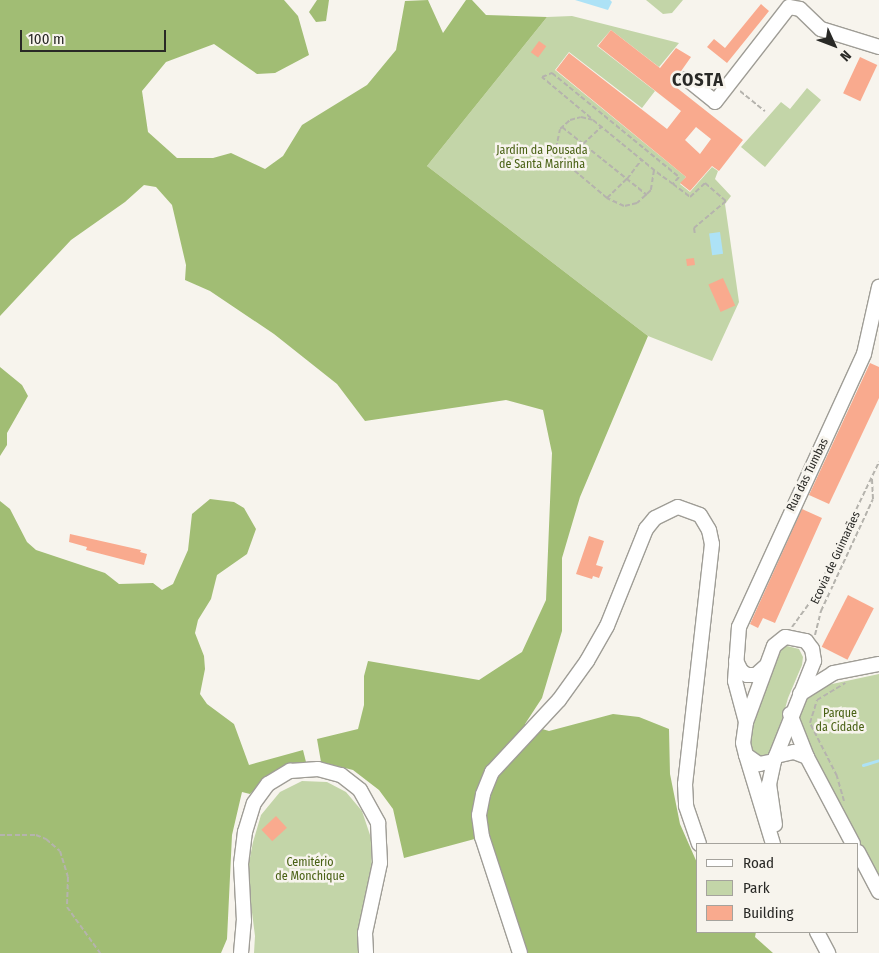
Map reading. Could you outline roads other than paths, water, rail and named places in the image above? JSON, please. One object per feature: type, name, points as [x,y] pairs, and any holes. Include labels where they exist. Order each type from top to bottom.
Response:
[{"type":"street","points":[[792,0],[800,4],[812,20]]},
{"type":"street","points":[[687,79],[715,102],[789,7],[800,10],[821,28],[845,39],[879,47]]},
{"type":"street","name":"Rua das Tumbas","points":[[746,722],[735,681],[739,627],[864,354],[879,287]]},
{"type":"street","points":[[520,953],[482,837],[479,815],[483,794],[492,772],[559,700],[588,660],[607,626],[646,529],[655,518],[678,507],[700,516],[709,530],[712,544],[685,784],[688,813],[699,843]]},
{"type":"street","points":[[773,843],[743,742],[746,722],[765,667],[779,640],[798,637],[813,655],[833,673]]},
{"type":"street","points":[[782,843],[770,803],[769,784],[790,714],[813,655]]},
{"type":"street","points":[[736,661],[741,671],[747,675],[756,674],[765,667]]},
{"type":"street","points":[[796,698],[812,684],[833,673],[879,664]]},
{"type":"street","points":[[790,714],[807,757],[853,843]]},
{"type":"street","points":[[746,754],[759,764],[794,752],[807,757]]},
{"type":"street","points":[[241,953],[244,921],[241,864],[245,832],[254,803],[268,784],[290,771],[318,769],[341,775],[360,790],[378,823],[380,863],[365,933],[366,953]]},
{"type":"street","points":[[859,854],[879,892]]},
{"type":"street","points":[[818,933],[828,953]]},
{"type":"street","points":[[828,933],[838,953]]},
{"type":"water","points":[[575,0],[610,0],[612,2],[608,10]]},
{"type":"water","points":[[720,232],[723,254],[712,255],[709,234]]},
{"type":"waterway","points":[[863,765],[879,760]]},
{"type":"district","name":"COSTA","points":[[698,80]]},
{"type":"park label","name":"Jardim da Pousada de Santa Marinha","points":[[542,158]]},
{"type":"park label","name":"Parque da Cidade","points":[[840,721]]},
{"type":"park label","name":"Cemitério de Monchique","points":[[310,870]]}]
